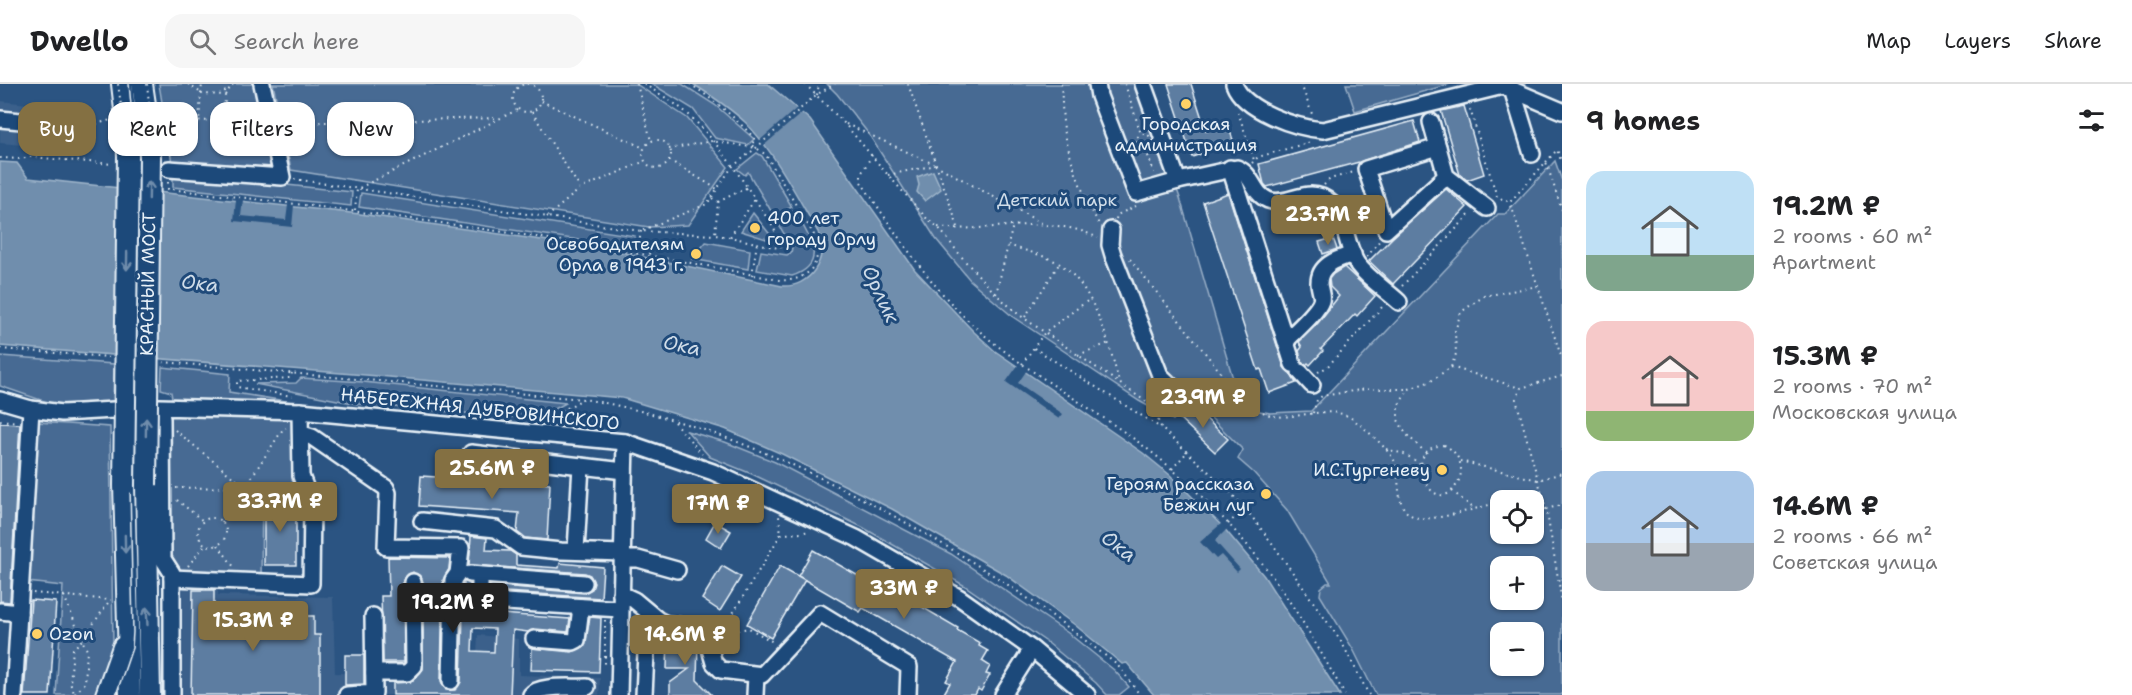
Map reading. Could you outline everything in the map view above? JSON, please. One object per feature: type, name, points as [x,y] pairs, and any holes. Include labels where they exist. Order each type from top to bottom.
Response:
[{"type":"main road","name":"КРАСНЫЙ МОСТ","points":[[122,84],[128,156],[124,485],[127,636],[131,695]]},
{"type":"main road","name":"КРАСНЫЙ МОСТ","points":[[142,84],[150,157],[154,487],[149,643],[150,695]]},
{"type":"main road","points":[[106,695],[127,636]]},
{"type":"main road","points":[[131,695],[149,643]]},
{"type":"street","points":[[262,84],[266,102]]},
{"type":"street","points":[[1097,84],[1098,96],[1136,193],[1230,168],[1244,170],[1260,196],[1271,201],[1312,194],[1329,201],[1341,221],[1358,265],[1399,302]]},
{"type":"street","points":[[1143,84],[1178,181]]},
{"type":"street","points":[[1234,84],[1237,91],[1258,108],[1290,124],[1323,130],[1503,86],[1562,111]]},
{"type":"street","points":[[1512,89],[1532,154]]},
{"type":"street","points":[[0,119],[18,121]]},
{"type":"street","points":[[1431,122],[1446,176],[1492,203]]},
{"type":"street","points":[[1438,147],[1366,169],[1386,230],[1446,176]]},
{"type":"street","points":[[168,164],[281,171],[277,156]]},
{"type":"street","points":[[1230,168],[1296,368],[1312,385]]},
{"type":"street","points":[[1111,237],[1160,375],[1184,398]]},
{"type":"street","points":[[1286,341],[1318,307],[1322,299],[1320,275],[1325,268],[1332,261],[1353,254]]},
{"type":"street","points":[[0,400],[31,416],[114,410]]},
{"type":"street","points":[[161,413],[154,487],[163,558],[175,579],[172,695]]},
{"type":"street","name":"НАБЕРЕЖНАЯ ДУБРОВИНСКОГО","points":[[161,413],[299,416],[625,442],[713,472],[856,538],[960,598],[1032,648],[1087,695]]},
{"type":"street","points":[[14,695],[31,416]]},
{"type":"street","points":[[175,579],[311,584],[312,505],[301,476],[299,416]]},
{"type":"street","points":[[299,416],[312,437],[386,488],[388,493],[386,547],[461,548],[458,573],[453,580],[451,681]]},
{"type":"street","points":[[619,695],[625,442]]},
{"type":"street","points":[[471,453],[624,471]]},
{"type":"street","points":[[576,550],[581,466]]},
{"type":"street","points":[[422,521],[496,528],[521,547],[561,551],[576,550],[623,556],[677,570]]},
{"type":"street","points":[[458,573],[584,583]]},
{"type":"street","points":[[480,576],[480,595],[487,601],[605,608],[634,600],[666,624],[696,628],[705,635],[714,663],[721,670],[756,675],[762,675],[820,613],[909,667],[908,695]]},
{"type":"street","points":[[374,672],[407,673],[414,666],[413,582]]},
{"type":"street","points":[[534,639],[573,642],[577,640],[581,607]]},
{"type":"street","points":[[0,611],[19,613]]},
{"type":"street","points":[[644,695],[648,612]]},
{"type":"street","points":[[347,695],[374,693],[373,616]]},
{"type":"street","points":[[1004,695],[1032,648]]},
{"type":"street","points":[[756,675],[756,695]]},
{"type":"street","points":[[531,695],[534,691],[544,688],[587,687]]},
{"type":"path","points":[[189,84],[201,94],[225,95]]},
{"type":"path","points":[[202,84],[198,121],[210,121]]},
{"type":"path","points":[[225,102],[226,84]]},
{"type":"path","points":[[225,95],[233,84]]},
{"type":"path","points":[[637,84],[651,141]]},
{"type":"path","points":[[265,156],[281,171],[357,189],[641,231],[715,235],[778,248],[782,246],[782,242],[748,187],[712,141],[689,115],[644,84]]},
{"type":"path","points":[[168,189],[355,210],[649,254],[789,281],[801,277],[812,268],[817,257],[818,245],[798,209],[766,155],[752,144],[756,140],[744,126],[717,102],[690,84]]},
{"type":"path","points":[[805,84],[844,123],[929,220],[939,227],[965,261],[996,294],[1024,318],[1151,405],[1162,429]]},
{"type":"path","points":[[817,95],[819,84]]},
{"type":"path","points":[[641,231],[707,204],[732,167],[817,95],[836,84]]},
{"type":"path","points":[[908,84],[959,230]]},
{"type":"path","points":[[1061,84],[1064,123],[1074,165],[1088,205],[1119,249],[1130,259],[1242,399],[1265,414],[1276,417],[1330,413],[1350,417],[1386,449],[1395,461],[1400,501],[1411,515],[1421,518],[1490,504]]},
{"type":"path","points":[[1125,84],[1141,135]]},
{"type":"path","points":[[1301,84],[1310,111],[1323,130]]},
{"type":"path","points":[[521,85],[530,85],[538,89],[541,101],[532,112],[522,111],[515,105],[514,96],[521,85]]},
{"type":"path","points":[[541,101],[644,148]]},
{"type":"path","points":[[1236,106],[1254,160]]},
{"type":"path","points":[[357,189],[519,109]]},
{"type":"path","points":[[532,112],[580,189]]},
{"type":"path","points":[[315,123],[499,118]]},
{"type":"path","points":[[844,123],[936,165],[1044,225]]},
{"type":"path","points":[[1146,134],[1152,139],[1151,146],[1146,150],[1137,144],[1137,138],[1146,134]]},
{"type":"path","points":[[659,140],[669,149],[669,160],[664,165],[656,167],[645,161],[644,148],[651,141],[659,140]]},
{"type":"path","points":[[669,149],[712,141],[757,148]]},
{"type":"path","points":[[1271,153],[1311,142]]},
{"type":"path","points":[[1146,150],[1158,186]]},
{"type":"path","points":[[1492,203],[1510,202],[1557,150],[1562,163]]},
{"type":"path","points":[[0,158],[21,159],[30,156],[122,165]]},
{"type":"path","points":[[168,164],[174,156]]},
{"type":"path","points":[[872,156],[861,174],[861,182],[922,269],[958,310],[1022,364],[1121,430],[1172,469],[1228,524],[1266,568],[1346,695]]},
{"type":"path","points":[[669,160],[718,189]]},
{"type":"path","points":[[548,217],[580,189],[645,161]]},
{"type":"path","points":[[1546,162],[1562,210]]},
{"type":"path","points":[[888,175],[936,165]]},
{"type":"path","points":[[1330,179],[1366,169]]},
{"type":"path","points":[[718,202],[748,187]]},
{"type":"path","points":[[355,210],[357,189]]},
{"type":"path","points":[[712,198],[718,202]]},
{"type":"path","points":[[730,237],[755,200]]},
{"type":"path","points":[[715,235],[718,202]]},
{"type":"path","points":[[1510,202],[1562,358]]},
{"type":"path","points":[[1118,215],[1138,205]]},
{"type":"path","points":[[771,224],[798,209]]},
{"type":"path","points":[[996,294],[1014,225]]},
{"type":"path","points":[[939,227],[959,230],[1044,225],[1111,237]]},
{"type":"path","points":[[641,231],[639,244],[650,247],[649,254]]},
{"type":"path","points":[[752,275],[757,243]]},
{"type":"path","points":[[1008,245],[1059,264],[1072,275],[1090,299],[1109,343],[1119,383]]},
{"type":"path","points":[[1024,318],[1059,264]]},
{"type":"path","points":[[1313,414],[1317,400],[1322,396],[1366,389],[1410,388],[1431,381],[1451,367],[1456,354],[1455,332],[1461,312],[1484,296],[1538,286]]},
{"type":"path","points":[[1022,364],[1045,332],[1090,299]]},
{"type":"path","points":[[1078,355],[1109,343]]},
{"type":"path","points":[[1034,348],[1162,429],[1188,451],[1245,508],[1342,643],[1369,695]]},
{"type":"path","points":[[1451,367],[1521,388],[1562,376]]},
{"type":"path","points":[[222,522],[283,429],[299,416],[237,387],[237,381],[290,378],[292,373]]},
{"type":"path","points":[[1410,388],[1398,406],[1398,420],[1406,434],[1426,453]]},
{"type":"path","points":[[1521,388],[1516,399],[1541,490]]},
{"type":"path","points":[[552,425],[541,423],[583,399]]},
{"type":"path","points":[[161,413],[245,487]]},
{"type":"path","points":[[0,420],[31,416]]},
{"type":"path","points":[[674,421],[708,461]]},
{"type":"path","points":[[1444,445],[1450,448],[1460,461],[1461,471],[1452,491],[1446,494],[1430,491],[1421,475],[1421,464],[1426,453],[1433,447],[1444,445]]},
{"type":"path","points":[[1386,449],[1404,454],[1421,464]]},
{"type":"path","points":[[1172,469],[1188,451]]},
{"type":"path","points":[[1460,461],[1538,480],[1562,473]]},
{"type":"path","points":[[154,487],[245,487]]},
{"type":"path","points":[[154,487],[203,520],[213,518],[222,522],[226,535],[218,545],[205,545],[198,534],[203,520]]},
{"type":"path","points":[[1452,491],[1473,508]]},
{"type":"path","points":[[721,633],[781,534],[776,501]]},
{"type":"path","points":[[1544,501],[1562,602]]},
{"type":"path","points":[[1546,509],[1562,505]]},
{"type":"path","points":[[1228,524],[1245,508]]},
{"type":"path","points":[[175,579],[205,545]]},
{"type":"path","points":[[218,545],[245,582]]},
{"type":"path","points":[[21,592],[120,601]]},
{"type":"path","points":[[64,596],[82,639],[87,650],[85,683],[75,694],[70,683],[74,649],[82,639],[110,600]]},
{"type":"path","points":[[605,608],[605,673]]},
{"type":"path","points":[[705,635],[749,628],[786,649]]},
{"type":"shaded area","points":[[0,101],[18,103],[18,145],[0,143]]},
{"type":"shaded area","points":[[168,584],[218,585],[218,595],[333,597],[335,673],[476,675],[478,635],[519,639],[519,675],[600,678],[599,695],[168,695]]},
{"type":"green space","points":[[159,84],[253,84],[257,102],[210,102],[210,156],[268,156],[271,169],[172,163],[171,156],[198,156],[198,102],[162,102]]},
{"type":"green space","points":[[273,84],[636,84],[687,118],[728,167],[688,225],[649,227],[291,170],[288,156],[315,156],[315,102],[277,102]]},
{"type":"green space","points":[[652,84],[682,84],[715,105],[754,139],[748,145],[715,138],[693,109]]},
{"type":"green space","name":"Детский парк","points":[[827,84],[1139,84],[1180,198],[1239,399],[1254,410],[1270,413],[1311,411],[1498,214],[1505,214],[1555,161],[1562,181],[1562,695],[1376,695],[1353,649],[1320,595],[1321,588],[1331,583],[1287,510],[1254,473],[1238,459],[1243,450],[1195,402],[1189,403],[1173,420],[1139,401],[1013,317],[970,280],[936,239],[868,133]]},
{"type":"green space","points":[[1346,84],[1450,84],[1355,111]]},
{"type":"green space","points":[[757,153],[762,156],[792,207],[774,216],[748,172],[745,175],[737,169]]},
{"type":"green space","points":[[173,173],[352,192],[351,206],[173,187]]},
{"type":"green space","points":[[361,193],[635,236],[632,248],[359,207]]},
{"type":"green space","points":[[753,213],[776,242],[741,231]]},
{"type":"green space","points":[[797,215],[813,249],[810,264],[803,271],[792,276],[757,270],[761,251],[787,255],[791,253],[792,248],[779,225]]},
{"type":"green space","points":[[706,242],[750,250],[748,269],[692,259]]},
{"type":"green space","points":[[0,356],[114,364],[113,403],[61,407],[0,386]]},
{"type":"green space","points":[[162,367],[230,374],[229,392],[329,408],[172,398],[171,392],[161,389]]},
{"type":"green space","points":[[301,378],[363,382],[566,403],[536,419],[358,404],[255,384],[296,383]]},
{"type":"green space","points":[[168,412],[295,420],[296,494],[262,493],[261,580],[192,577],[177,570],[168,555]]},
{"type":"green space","points":[[37,422],[110,427],[113,644],[96,695],[56,695],[63,586],[27,582]]},
{"type":"green space","points":[[687,431],[725,442],[775,462],[951,554],[1068,633],[1114,670],[1129,687],[1119,695],[1107,695],[1048,643],[965,586],[862,527],[752,474],[710,457]]},
{"type":"water","points":[[693,84],[768,84],[810,120],[915,270],[973,331],[995,351],[1143,453],[1170,475],[1223,527],[1264,576],[1340,695],[1154,695],[1127,663],[1122,664],[1075,625],[1006,575],[892,509],[782,454],[725,429],[622,398],[0,346],[0,162],[17,163],[28,178],[360,214],[605,249],[782,286],[801,282],[815,270],[819,261],[821,242],[818,232],[785,175],[757,135],[734,112]]},
{"type":"water","points":[[933,171],[941,189],[925,201],[917,192],[919,185],[917,177]]},
{"type":"pier","points":[[798,107],[803,112],[762,147],[758,142]]},
{"type":"pier","points":[[236,199],[243,200],[241,216],[286,220],[288,205],[294,205],[292,227],[234,221]]},
{"type":"pier","points":[[1019,364],[1027,370],[1018,383],[1063,414],[1059,419],[1006,382]]},
{"type":"pier","points":[[1222,523],[1227,529],[1215,541],[1240,569],[1237,572],[1221,555],[1216,559],[1200,542]]},
{"type":"building","name":"Городская администрация","points":[[1168,84],[1191,84],[1206,131],[1228,125],[1234,143],[1192,157]]},
{"type":"building","points":[[1464,106],[1484,174],[1467,180],[1460,175],[1441,111]]},
{"type":"building","points":[[1414,121],[1420,142],[1359,162],[1267,187],[1264,184],[1259,164]]},
{"type":"building","points":[[1446,189],[1467,207],[1393,284],[1369,261]]},
{"type":"building","points":[[1228,193],[1284,367],[1296,383],[1269,393],[1261,369],[1258,370],[1203,202]]},
{"type":"building","points":[[1333,238],[1337,249],[1323,254],[1319,242]]},
{"type":"building","points":[[1344,267],[1375,296],[1321,349],[1323,351],[1310,365],[1308,363],[1306,365],[1302,363],[1299,351],[1302,347],[1299,342],[1318,323],[1339,296],[1330,287],[1329,279]]},
{"type":"building","points":[[1191,405],[1228,439],[1215,452],[1179,418]]},
{"type":"building","points":[[0,423],[20,424],[10,602],[0,601]]},
{"type":"building","points":[[421,476],[550,484],[547,540],[525,538],[517,532],[519,513],[419,506]]},
{"type":"building","points":[[264,501],[296,501],[296,565],[264,565]]},
{"type":"building","points":[[715,522],[731,531],[721,548],[706,538]]},
{"type":"building","points":[[471,536],[487,538],[486,550],[510,551],[516,555],[516,565],[559,568],[560,563],[603,567],[601,598],[491,591],[490,585],[584,593],[592,589],[594,583],[590,575],[585,573],[469,565]]},
{"type":"building","points":[[813,550],[874,585],[876,580],[980,643],[979,646],[988,651],[982,661],[990,666],[986,674],[990,675],[981,691],[978,689],[975,695],[943,695],[950,683],[946,681],[957,662],[863,608],[860,612],[798,576]]},
{"type":"building","points":[[388,557],[450,558],[449,569],[443,580],[441,681],[446,690],[455,690],[461,682],[464,581],[470,584],[475,612],[570,619],[568,632],[513,630],[510,695],[393,695],[393,683],[411,682],[423,669],[423,582],[421,577],[413,572],[408,574],[403,582],[404,662],[383,662],[381,596],[389,596]],"holes":[[[473,628],[495,629],[494,652],[472,651]]]},
{"type":"building","points":[[722,566],[741,577],[720,611],[702,599]]},
{"type":"building","points":[[780,566],[805,580],[771,638],[747,624]]},
{"type":"building","points":[[193,590],[214,590],[214,616],[244,616],[244,610],[295,610],[295,616],[314,616],[314,635],[320,635],[320,695],[191,695]]},
{"type":"building","points":[[31,600],[56,602],[50,695],[24,695]]},
{"type":"building","points":[[590,617],[601,618],[599,672],[531,670],[532,648],[572,652],[585,646]]},
{"type":"building","points":[[668,636],[692,637],[698,641],[697,680],[712,695],[670,695],[670,683],[689,669],[667,669]]},
{"type":"building","points":[[345,655],[364,655],[364,684],[345,685]]},
{"type":"tram line","points":[[116,695],[132,648],[133,632],[130,485],[136,157],[129,84]]},
{"type":"place","name":"Городская администрация","points":[[1186,104]]},
{"type":"place","name":"400 лет городу Орлу","points":[[755,228]]},
{"type":"place","name":"Освободителям Орла в 1943 г.","points":[[696,254]]},
{"type":"place","name":"И.С.Тургеневу","points":[[1442,470]]},
{"type":"place","name":"Героям рассказа Бежин луг","points":[[1266,494]]},
{"type":"place","name":"Ozon","points":[[37,634]]},
{"type":"water label","name":"Ока","points":[[200,283]]},
{"type":"water label","name":"Орлик","points":[[881,294]]},
{"type":"water label","name":"Ока","points":[[682,345]]},
{"type":"water label","name":"Ока","points":[[1119,546]]}]
